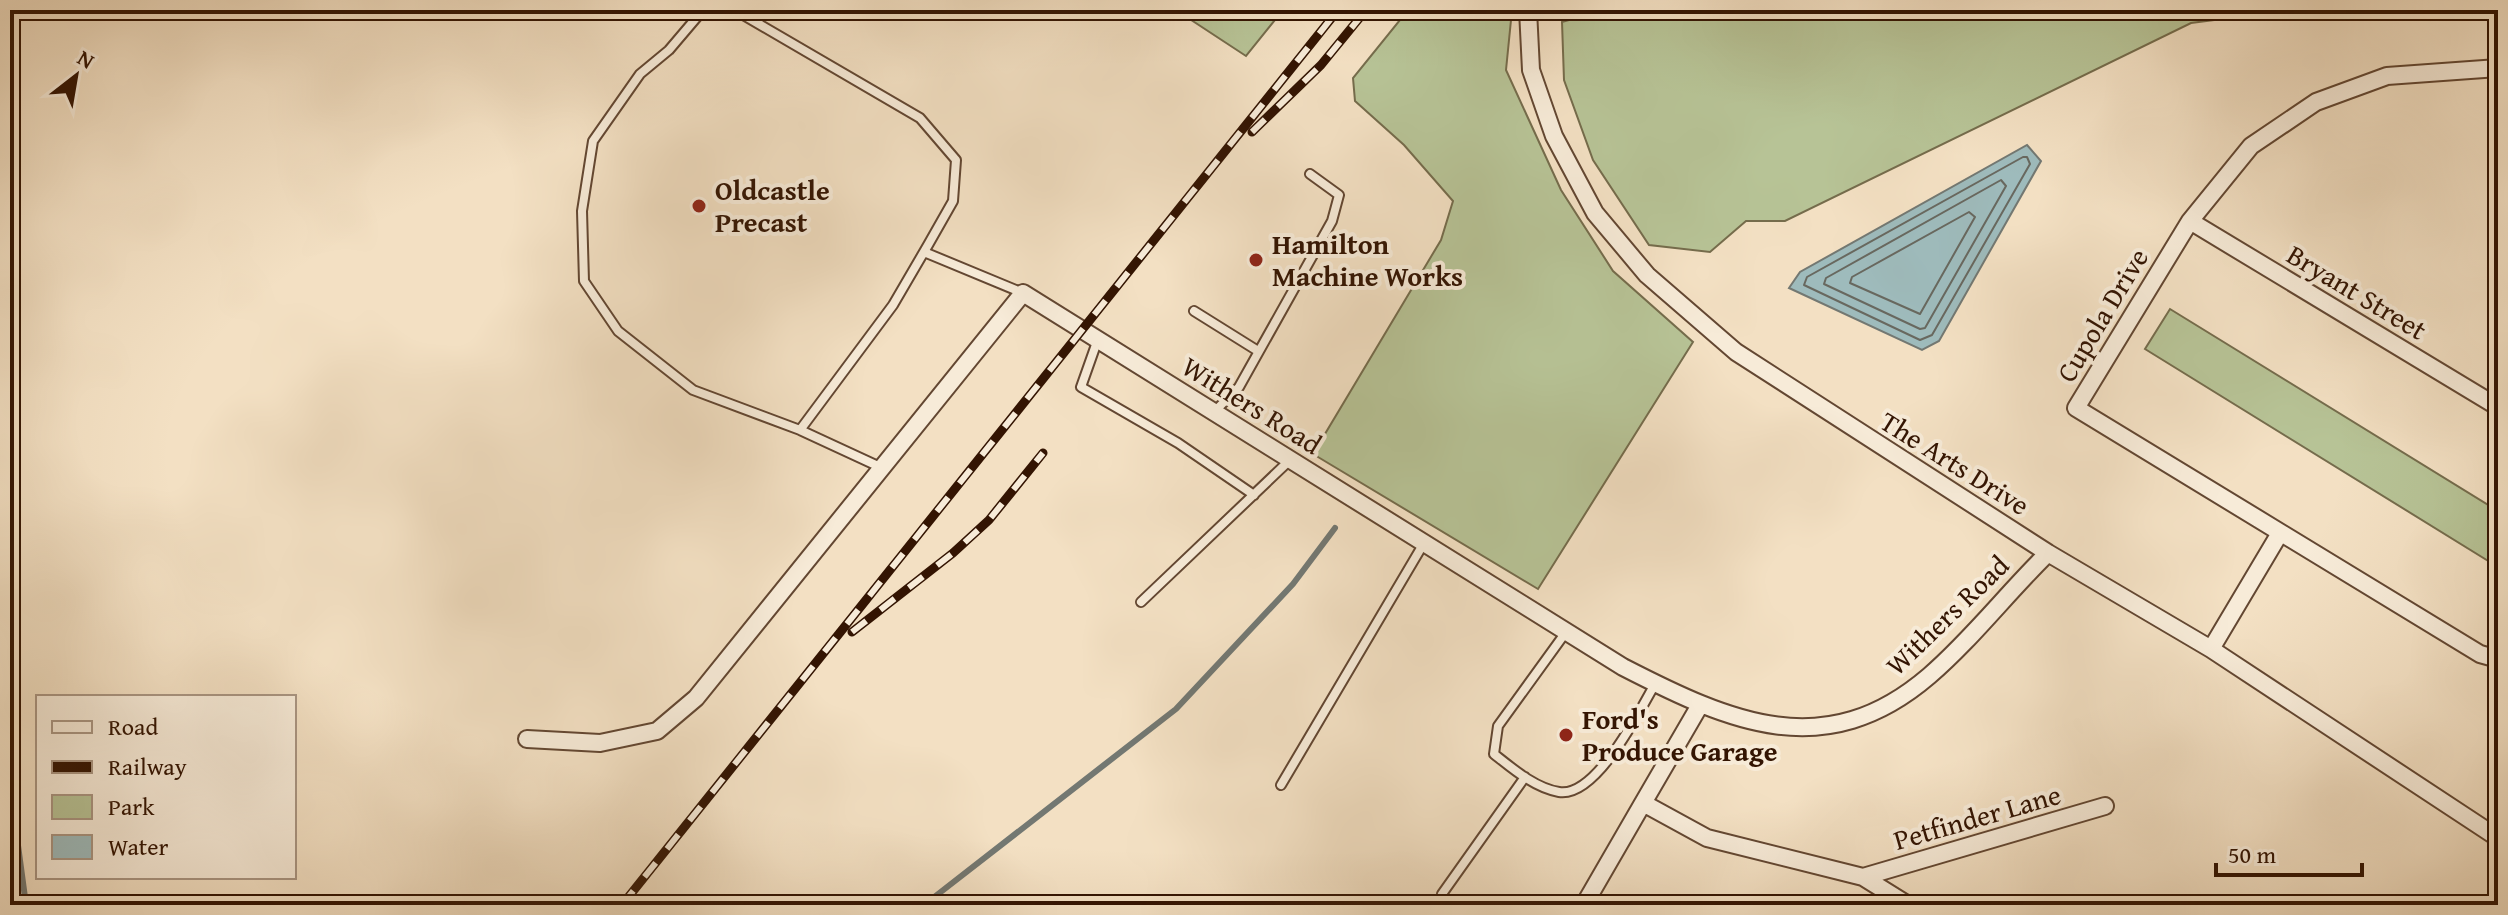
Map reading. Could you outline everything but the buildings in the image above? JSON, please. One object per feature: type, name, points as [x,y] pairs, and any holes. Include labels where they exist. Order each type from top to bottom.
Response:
[{"type":"street","name":"The Arts Drive","points":[[1528,10],[1531,70],[1554,136],[1595,213],[1647,275],[1736,352],[2048,553],[2211,649],[2498,838]]},
{"type":"street","name":"Cupola Drive","points":[[2498,68],[2387,76],[2316,102],[2251,146],[2190,221],[2076,408],[2480,654],[2498,659]]},
{"type":"street","name":"Bryant Street","points":[[2190,221],[2498,407]]},
{"type":"street","name":"Withers Road","points":[[1023,293],[1566,632],[1655,684],[1700,705],[1767,727],[1817,728],[1874,713],[1928,677],[2048,553]]},
{"type":"street","points":[[527,739],[600,743],[657,731],[696,698],[1023,293]]},
{"type":"street","points":[[2211,649],[2280,533]]},
{"type":"street","points":[[1584,905],[1700,705]]},
{"type":"street","name":"Petfinder Lane","points":[[1643,803],[1707,838],[1863,877],[1908,905]]},
{"type":"street","name":"Petfinder Lane","points":[[1863,877],[2105,806]]},
{"type":"lane","points":[[703,10],[669,50],[640,74],[593,141],[582,211],[584,281],[618,331],[693,390],[800,430],[880,467]]},
{"type":"lane","points":[[720,10],[740,13],[920,118],[956,160],[953,201],[924,252],[893,305],[800,430]]},
{"type":"lane","points":[[1214,412],[1239,387],[1332,221],[1339,195],[1310,174]]},
{"type":"lane","points":[[924,252],[1023,293]]},
{"type":"lane","points":[[1194,311],[1258,351]]},
{"type":"lane","points":[[1098,339],[1081,387],[1178,443],[1254,495]]},
{"type":"lane","points":[[1141,602],[1290,460]]},
{"type":"lane","points":[[1281,785],[1424,543]]},
{"type":"lane","points":[[1566,632],[1498,726],[1494,754],[1525,777],[1561,793],[1587,785],[1619,745],[1655,684]]},
{"type":"lane","points":[[1442,894],[1525,777]]},
{"type":"green space","points":[[1176,10],[1283,10],[1246,56]]},
{"type":"green space","points":[[1408,10],[1512,10],[1506,70],[1561,190],[1613,271],[1693,342],[1538,589],[1313,454],[1441,240],[1453,201],[1404,145],[1355,101],[1353,78]]},
{"type":"green space","points":[[1603,10],[2262,10],[2253,15],[2191,23],[1785,221],[1746,221],[1710,252],[1649,245],[1593,160],[1564,80],[1562,22]]},
{"type":"green space","points":[[2170,309],[2498,511],[2498,567],[2145,349]]},
{"type":"water","points":[[2027,145],[2041,161],[1939,341],[1922,350],[1789,288],[1800,272]]},
{"type":"waterway","points":[[924,905],[1176,709],[1293,584],[1335,528]]},
{"type":"waterway","points":[[10,786],[26,905]]},
{"type":"railway","points":[[622,905],[1338,10]]},
{"type":"railway","points":[[1252,132],[1321,65],[1366,10]]},
{"type":"railway","points":[[852,632],[953,553],[989,520],[1043,453]]},
{"type":"place","name":"Oldcastle Precast","points":[[699,206]]},
{"type":"place","name":"Hamilton Machine Works","points":[[1256,260]]},
{"type":"place","name":"Ford's Produce Garage","points":[[1566,735]]}]
